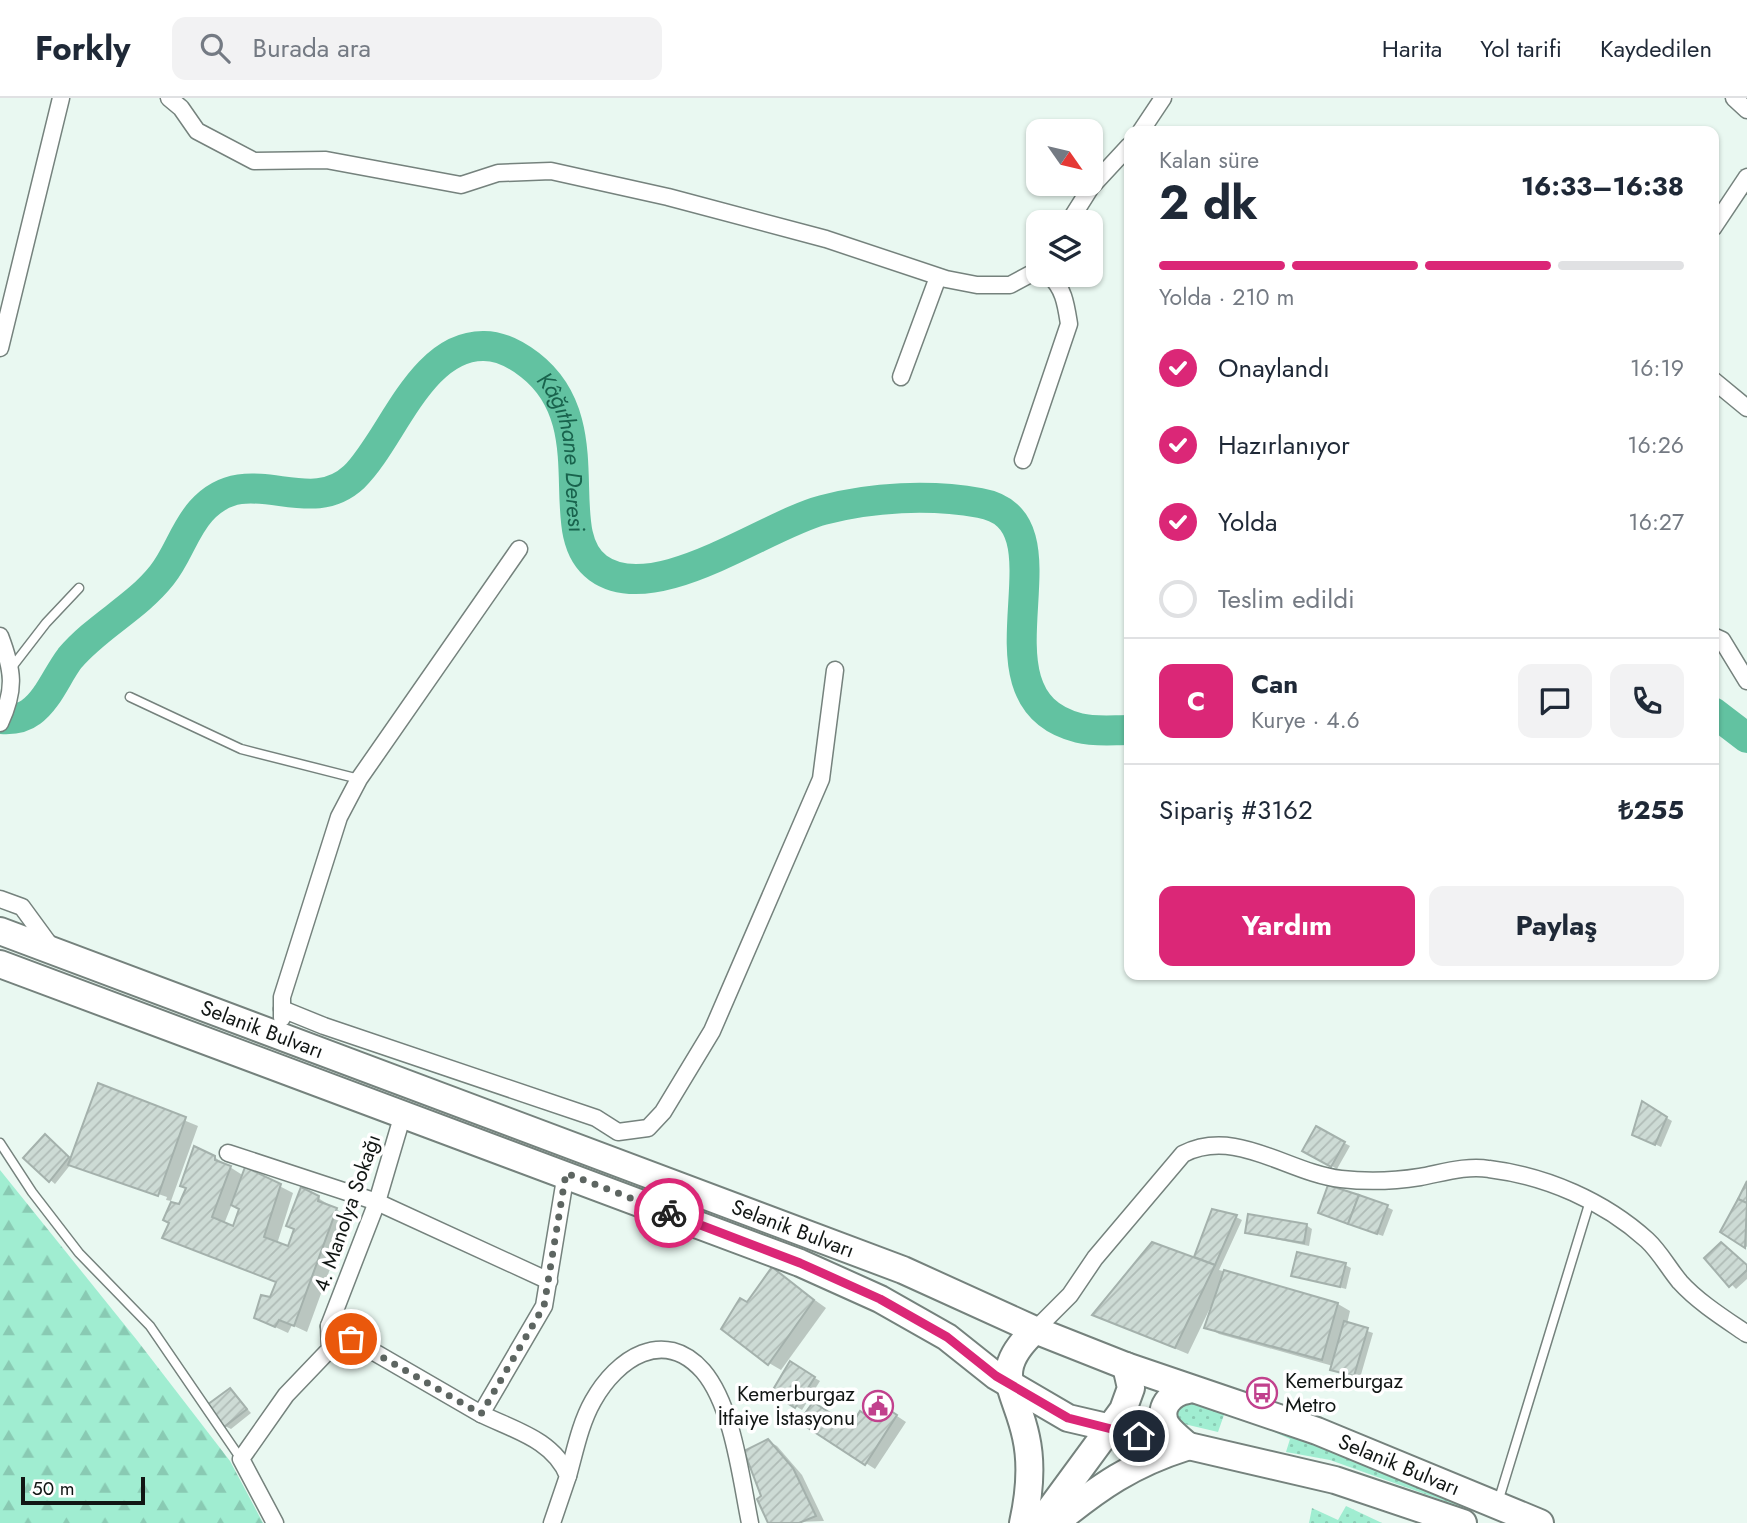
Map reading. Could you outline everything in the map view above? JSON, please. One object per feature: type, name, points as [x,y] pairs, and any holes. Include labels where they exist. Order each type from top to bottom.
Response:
[{"type":"main road","name":"Selanik Bulvarı","points":[[0,931],[52,948],[903,1270],[1035,1330],[1188,1390],[1317,1431],[1540,1523]]},
{"type":"main road","name":"Selanik Bulvarı","points":[[0,964],[232,1052],[566,1173],[800,1263],[880,1299],[947,1337],[1007,1383],[1068,1418],[1110,1430],[1335,1480],[1463,1523]]},
{"type":"main road","points":[[232,1052],[243,1021]]},
{"type":"main road","points":[[1023,1523],[1028,1473],[1026,1437],[1007,1383],[1019,1345],[1035,1330]]},
{"type":"main road","points":[[1040,1523],[1123,1410],[1131,1388],[1126,1366]]},
{"type":"main road","points":[[1055,1523],[1092,1493],[1145,1460],[1188,1446],[1167,1425],[1163,1413],[1168,1399],[1178,1391],[1188,1390]]},
{"type":"street","points":[[0,348],[61,98]]},
{"type":"street","points":[[169,98],[181,108],[198,131],[254,161],[326,160],[461,186],[498,173],[551,171],[668,197],[826,239],[938,277],[977,285],[1010,285],[1026,276]]},
{"type":"street","points":[[1144,126],[1163,98]]},
{"type":"street","points":[[1734,98],[1747,110]]},
{"type":"street","points":[[1077,210],[1091,187],[1124,151]]},
{"type":"street","points":[[1719,219],[1747,177]]},
{"type":"street","points":[[901,377],[938,277]]},
{"type":"street","points":[[1023,460],[1069,324],[1066,302],[1059,287]]},
{"type":"street","points":[[1719,385],[1747,408]]},
{"type":"street","points":[[283,1037],[282,997],[339,817],[359,779],[519,549]]},
{"type":"street","points":[[0,636],[12,667],[3,716]]},
{"type":"street","points":[[1719,639],[1747,681]]},
{"type":"street","points":[[282,1009],[324,1026],[596,1118],[618,1132],[648,1128],[663,1112],[712,1031],[821,779],[835,670]]},
{"type":"street","points":[[0,882],[1,900],[22,907],[52,948]]},
{"type":"street","name":"4. Manolya Sokağı","points":[[241,1459],[286,1395],[330,1349],[329,1326],[377,1202],[403,1114]]},
{"type":"street","points":[[1035,1330],[1070,1295],[1095,1258],[1183,1154],[1196,1147],[1239,1147],[1341,1179],[1397,1181],[1451,1170],[1487,1168],[1571,1191],[1648,1241],[1682,1284],[1747,1334]]},
{"type":"street","points":[[228,1153],[377,1202],[549,1281]]},
{"type":"street","points":[[481,1414],[544,1306],[566,1173]]},
{"type":"street","points":[[329,1326],[481,1414],[548,1446],[562,1461],[569,1476]]},
{"type":"street","points":[[552,1523],[569,1476],[578,1436],[594,1400],[621,1366],[648,1349],[677,1351],[704,1372],[720,1402],[735,1447],[750,1523]]},
{"type":"street","points":[[241,1459],[275,1523]]},
{"type":"lane","points":[[12,667],[46,623],[79,588]]},
{"type":"lane","points":[[130,697],[241,749],[359,779]]},
{"type":"lane","points":[[0,1143],[32,1192],[79,1253],[150,1326],[241,1459]]},
{"type":"lane","points":[[1497,1505],[1590,1201]]},
{"type":"green space","points":[[0,1170],[230,1461],[263,1523],[0,1523]]},
{"type":"green space","points":[[1184,1398],[1225,1412],[1218,1432],[1180,1423],[1172,1410]]},
{"type":"green space","points":[[1243,1418],[1335,1447],[1467,1500],[1464,1508],[1330,1460],[1286,1452],[1290,1439]]},
{"type":"green space","points":[[1346,1506],[1382,1523],[1309,1523],[1312,1508],[1338,1520]]},
{"type":"building","points":[[98,1083],[186,1117],[158,1196],[68,1165]]},
{"type":"building","points":[[1642,1101],[1667,1117],[1655,1145],[1632,1135]]},
{"type":"building","points":[[1316,1126],[1345,1142],[1331,1167],[1302,1151]]},
{"type":"building","points":[[45,1134],[69,1157],[49,1182],[23,1158]]},
{"type":"building","points":[[194,1146],[215,1156],[215,1160],[231,1166],[212,1217],[233,1226],[239,1209],[231,1205],[245,1167],[281,1184],[264,1237],[288,1246],[294,1229],[286,1226],[301,1187],[319,1196],[318,1201],[337,1208],[294,1326],[279,1320],[275,1327],[254,1318],[261,1295],[270,1297],[276,1282],[162,1238],[169,1223],[163,1220],[171,1202],[179,1204],[186,1188],[180,1186]]},
{"type":"building","points":[[1747,1181],[1747,1203],[1738,1199]]},
{"type":"building","points":[[1328,1185],[1359,1195],[1348,1224],[1318,1213]]},
{"type":"building","points":[[1359,1195],[1388,1205],[1377,1234],[1348,1224]]},
{"type":"building","points":[[1738,1199],[1747,1203],[1745,1248],[1720,1232]]},
{"type":"building","points":[[1212,1209],[1237,1215],[1215,1265],[1194,1257]]},
{"type":"building","points":[[1248,1214],[1307,1224],[1304,1243],[1245,1233]]},
{"type":"building","points":[[1152,1242],[1215,1265],[1175,1348],[1092,1315]]},
{"type":"building","points":[[1721,1242],[1747,1265],[1747,1270],[1729,1287],[1704,1258]]},
{"type":"building","points":[[1297,1252],[1346,1263],[1340,1287],[1291,1276]]},
{"type":"building","points":[[772,1267],[814,1300],[768,1365],[721,1329],[740,1298],[747,1302]]},
{"type":"building","points":[[1224,1270],[1338,1303],[1322,1360],[1204,1328]]},
{"type":"building","points":[[1344,1321],[1368,1328],[1354,1376],[1330,1370]]},
{"type":"building","points":[[790,1361],[815,1377],[795,1408],[771,1393]]},
{"type":"building","points":[[230,1388],[247,1409],[224,1427],[207,1405]]},
{"type":"building","points":[[813,1402],[851,1426],[860,1411],[869,1417],[879,1403],[897,1415],[865,1465],[799,1422]]},
{"type":"building","points":[[768,1439],[793,1468],[816,1516],[799,1523],[768,1523],[757,1499],[761,1496],[744,1451]]},
{"type":"waterway","name":"Kâğıthane Deresi","points":[[0,719],[20,718],[37,707],[70,658],[92,636],[152,587],[172,559],[195,518],[219,496],[238,490],[317,493],[336,489],[354,477],[368,461],[409,397],[442,361],[462,350],[490,346],[520,358],[553,389],[566,417],[572,446],[577,529],[584,551],[598,568],[621,578],[649,578],[679,572],[799,518],[861,502],[941,498],[980,503],[1009,517],[1022,542],[1025,574],[1022,648],[1027,683],[1044,710],[1079,728],[1124,730]]},
{"type":"waterway","name":"Kâğıthane Deresi","points":[[1719,717],[1747,738]]},
{"type":"way so far","points":[[351,1339],[481,1414],[544,1306],[566,1173],[669,1213]]},
{"type":"place","name":"Kemerburgaz Metro","points":[[1262,1393]]},
{"type":"place","name":"Kemerburgaz İtfaiye İstasyonu","points":[[878,1406]]},
{"type":"route","points":[[669,1213],[800,1263],[880,1299],[947,1337],[996,1376],[1068,1418],[1139,1436]]}]
